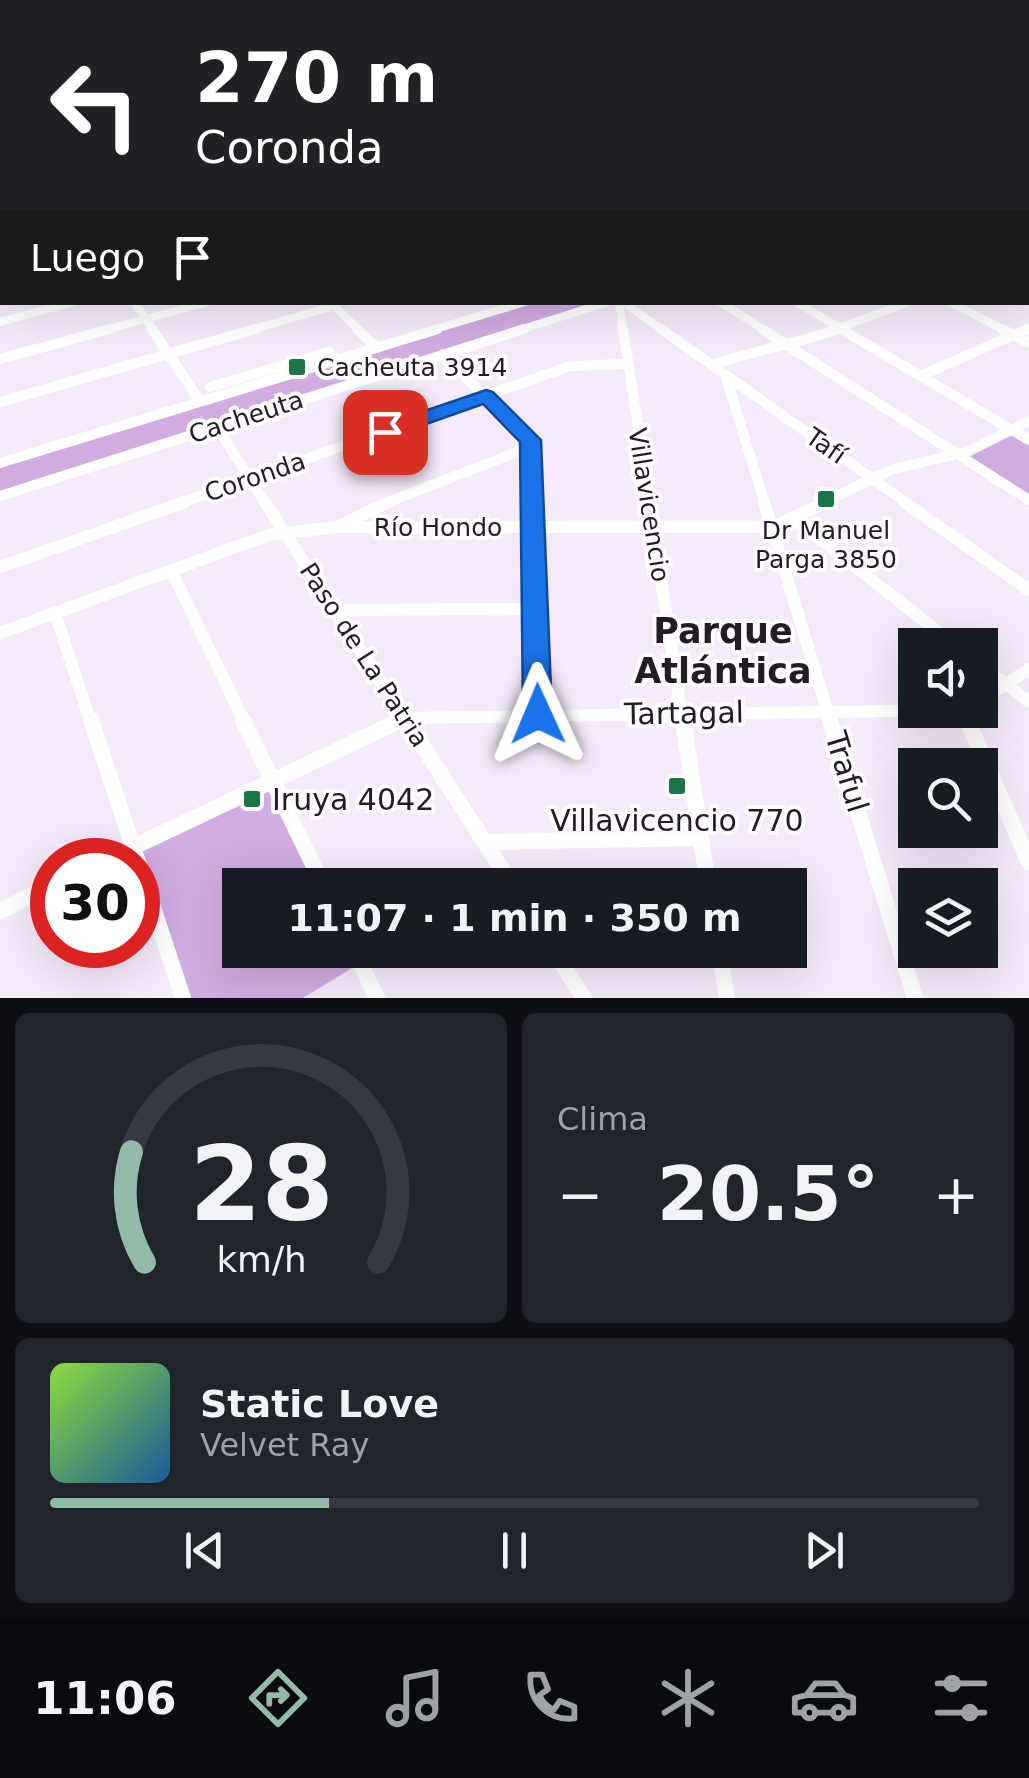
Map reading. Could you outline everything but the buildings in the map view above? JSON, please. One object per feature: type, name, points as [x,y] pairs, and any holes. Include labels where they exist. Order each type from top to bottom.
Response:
[{"type":"street","points":[[0,322],[63,305]]},
{"type":"street","points":[[136,305],[200,401]]},
{"type":"street","points":[[0,359],[198,305]]},
{"type":"street","points":[[0,402],[329,305]]},
{"type":"street","points":[[333,305],[376,348]]},
{"type":"street","name":"Cacheuta","points":[[0,496],[598,305]]},
{"type":"street","name":"Villavicencio","points":[[621,305],[705,868]]},
{"type":"street","name":"Tafí","points":[[626,305],[1029,590]]},
{"type":"street","points":[[725,305],[1029,500]]},
{"type":"street","points":[[801,305],[1029,440]]},
{"type":"street","points":[[713,365],[752,351],[788,346],[900,305]]},
{"type":"street","points":[[956,305],[1029,343]]},
{"type":"street","name":"Cacheuta","points":[[0,462],[376,348],[498,306]]},
{"type":"street","points":[[622,327],[630,320],[654,324]]},
{"type":"street","points":[[920,376],[1029,328]]},
{"type":"street","points":[[210,387],[329,352],[337,360]]},
{"type":"street","points":[[443,354],[534,446],[538,714]]},
{"type":"street","name":"Coronda","points":[[0,567],[576,365],[627,364]]},
{"type":"street","name":"Traful","points":[[725,374],[916,998]]},
{"type":"street","points":[[773,527],[873,478],[900,467],[958,454],[1029,421]]},
{"type":"street","name":"Paso de La Patria","points":[[216,426],[501,868]]},
{"type":"street","points":[[337,527],[360,513],[534,446]]},
{"type":"street","points":[[793,518],[934,628]]},
{"type":"street","name":"Río Hondo","points":[[0,633],[283,531],[337,527],[773,527]]},
{"type":"street","points":[[170,570],[315,868]]},
{"type":"street","points":[[334,610],[535,609]]},
{"type":"street","points":[[54,612],[130,838]]},
{"type":"street","points":[[998,689],[1029,668]]},
{"type":"street","points":[[998,678],[1029,702]]},
{"type":"street","name":"Tartagal","points":[[406,718],[898,711]]},
{"type":"street","points":[[152,838],[406,718]]},
{"type":"street","points":[[970,728],[1029,862]]},
{"type":"street","points":[[484,842],[701,838]]},
{"type":"street","points":[[0,910],[30,896]]},
{"type":"street","points":[[160,929],[183,998]]},
{"type":"street","points":[[363,968],[377,998]]},
{"type":"street","points":[[565,968],[584,998]]},
{"type":"street","points":[[722,968],[726,998]]},
{"type":"shaded area","points":[[518,305],[602,305],[0,496],[0,463]]},
{"type":"shaded area","points":[[1013,433],[1029,442],[1029,496],[966,457]]},
{"type":"shaded area","points":[[270,787],[310,868],[222,868],[222,968],[352,968],[303,998],[189,998],[160,911],[160,838]]},
{"type":"place","name":"Cacheuta 3914","points":[[297,367]]},
{"type":"place","name":"Dr Manuel Parga 3850","points":[[826,499]]},
{"type":"place","name":"Villavicencio 770","points":[[677,786]]},
{"type":"place","name":"Iruya 4042","points":[[252,799]]},
{"type":"district","name":"Parque Atlántica","points":[[723,651]]},
{"type":"route","points":[[385,432],[486,396],[531,440],[538,714]]}]
